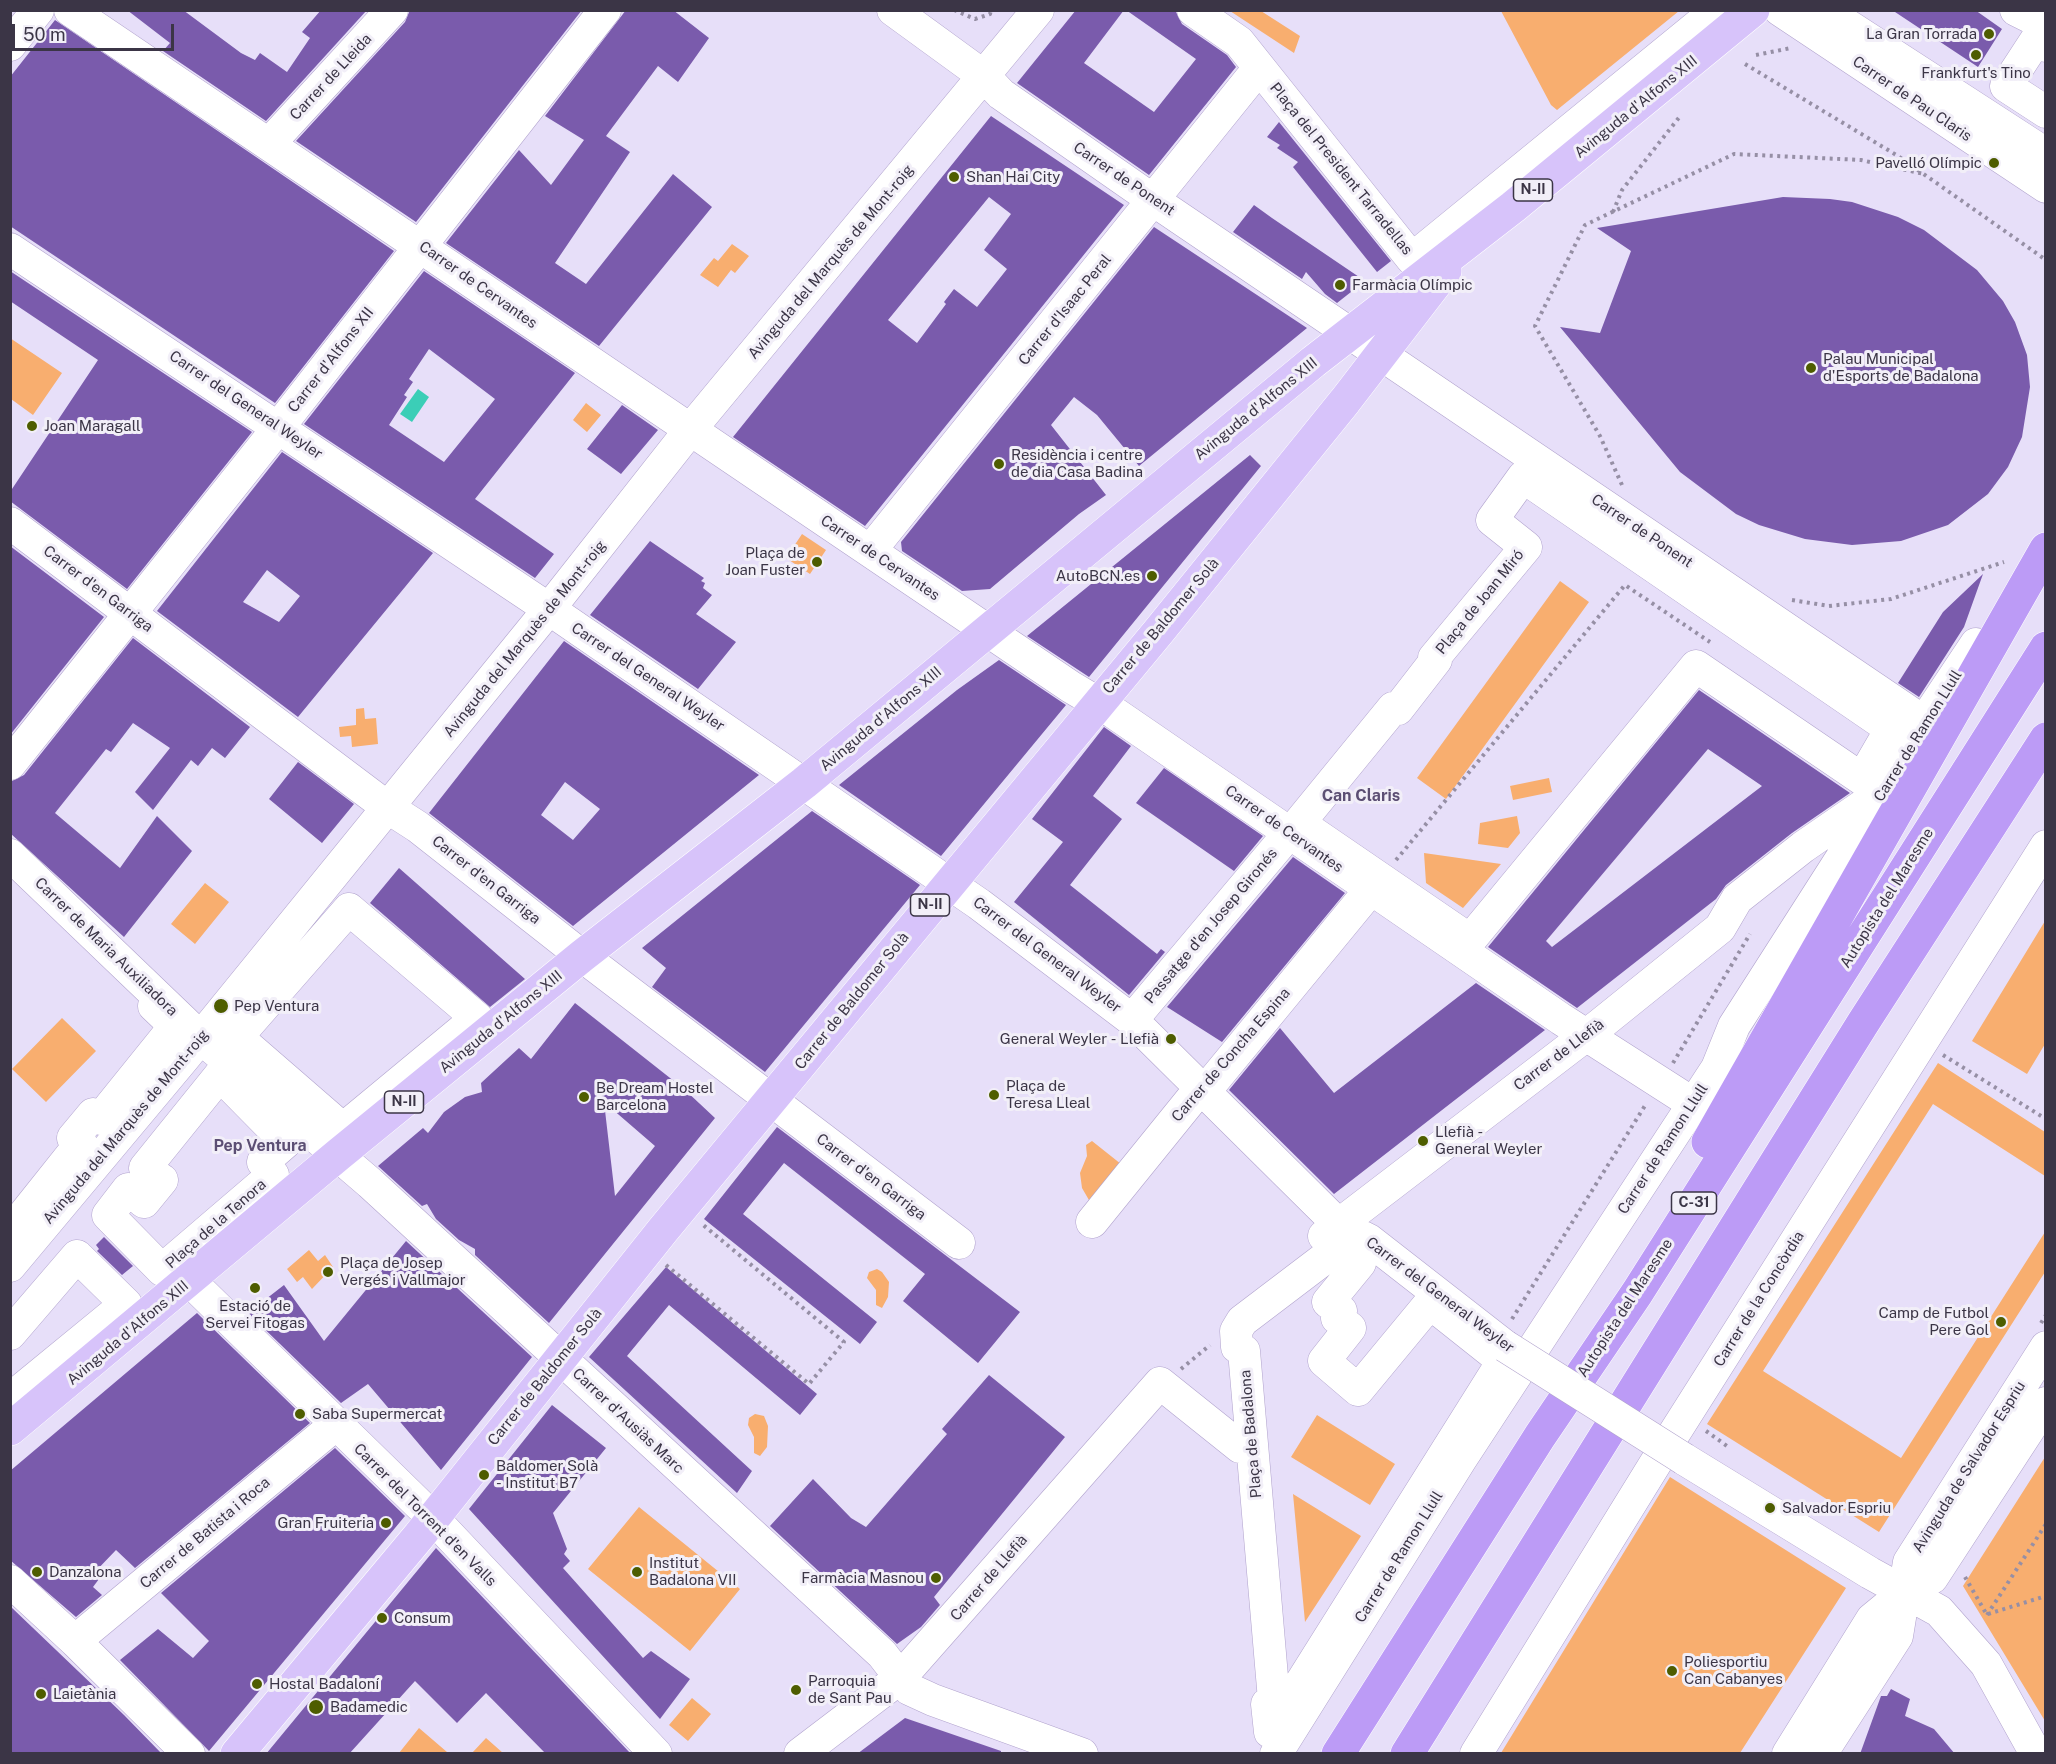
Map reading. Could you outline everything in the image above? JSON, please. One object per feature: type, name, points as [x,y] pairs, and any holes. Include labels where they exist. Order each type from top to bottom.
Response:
[{"type":"highway","points":[[1637,1293],[1702,1151],[2046,549]]},
{"type":"highway","name":"Autopista del Maresme","points":[[1338,1754],[1540,1436],[1637,1293],[2046,648]]},
{"type":"highway","points":[[1407,1754],[1863,1023],[2046,739]]},
{"type":"highway","points":[[1434,1754],[1461,1705],[1490,1623]]},
{"type":"main road","name":"Avinguda d'Alfons XIII","points":[[10,1430],[338,1155],[582,956],[804,783],[988,629],[1363,344],[1384,304],[1464,245],[1754,10]]},
{"type":"main road","name":"Carrer de Baldomer Solà","points":[[237,1754],[433,1518],[560,1359],[1360,381],[1363,344]]},
{"type":"street","points":[[10,45],[38,10]]},
{"type":"street","name":"Carrer de Cervantes","points":[[70,10],[1097,703],[1290,832],[1376,884],[1587,1035],[1692,1103]]},
{"type":"street","name":"Carrer de Lleida","points":[[269,144],[392,10]]},
{"type":"street","name":"Carrer d'Alfons XII","points":[[10,764],[279,428],[605,10]]},
{"type":"street","name":"Carrer de Ponent","points":[[893,10],[985,77],[1001,94],[1153,200],[1924,722]]},
{"type":"street","name":"Avinguda del Marquès de Mont-roig","points":[[10,1266],[201,1038],[549,609],[690,430],[985,77],[1038,10]]},
{"type":"street","name":"Plaça del President Tarradellas","points":[[1193,10],[1239,42],[1412,259],[1717,10]]},
{"type":"street","name":"Carrer de Pau Claris","points":[[1780,10],[2046,187]]},
{"type":"street","name":"Carrer de Pau Claris","points":[[1824,10],[2046,154]]},
{"type":"street","points":[[2016,10],[2046,25]]},
{"type":"street","points":[[2046,46],[2036,40],[2006,86],[2046,112]]},
{"type":"street","name":"Carrer d'Isaac Peral","points":[[870,551],[1231,106],[1259,68]]},
{"type":"street","name":"Carrer del General Weyler","points":[[10,249],[549,609],[949,884],[1132,1020],[1339,1225],[1369,1240],[1505,1346],[1870,1574],[1939,1611],[1986,1664],[2036,1754]]},
{"type":"street","name":"Plaça de Joan Miró","points":[[1523,477],[1891,729],[1862,778],[1695,666],[1470,940],[1376,884],[1299,823],[1393,708],[1398,709],[1436,660],[1434,658],[1526,547],[1492,520],[1523,477]]},
{"type":"street","name":"Carrer d'en Garriga","points":[[10,523],[387,807],[418,827],[582,956],[959,1243]]},
{"type":"street","name":"Carrer de Ramon Llull","points":[[1276,1754],[1461,1459],[1717,1068],[1734,1026],[1885,790],[1924,722],[2046,542]]},
{"type":"street","name":"Carrer de Llefià","points":[[1221,1326],[1339,1225],[1432,1151],[1587,1035],[1720,928],[1737,900],[1803,847],[1885,790]]},
{"type":"street","name":"Passatge d'en Josep Gironés","points":[[1132,1020],[1290,832]]},
{"type":"street","name":"Carrer de la Concòrdia","points":[[1476,1754],[1663,1451],[2046,846]]},
{"type":"street","name":"Carrer de Maria Auxiliadora","points":[[10,855],[201,1038]]},
{"type":"street","points":[[10,875],[176,1026],[100,1119],[93,1114],[73,1138],[81,1143],[10,1232]]},
{"type":"street","name":"Carrer de Concha Espina","points":[[1092,1222],[1194,1096],[1205,1091],[1376,884]]},
{"type":"street","points":[[349,909],[477,1018],[343,1129],[237,1038],[349,909]]},
{"type":"street","name":"Carrer d'Ausiàs Marc","points":[[201,1038],[338,1155],[882,1654],[909,1689],[933,1700],[1082,1754]]},
{"type":"street","name":"Plaça de la Tenora","points":[[220,1075],[286,1142],[263,1162],[273,1174],[162,1270],[108,1215],[128,1189],[144,1202],[162,1180],[145,1168],[220,1075]]},
{"type":"street","name":"Plaça de Badalona","points":[[1356,1242],[1363,1248],[1355,1258],[1360,1263],[1328,1302],[1341,1311],[1337,1318],[1350,1328],[1324,1361],[1358,1390],[1430,1303],[1503,1360],[1270,1732],[1267,1704],[1274,1700],[1244,1351],[1237,1347],[1236,1331],[1242,1320],[1341,1245],[1356,1242]]},
{"type":"street","points":[[10,1334],[77,1256],[126,1304],[10,1399]]},
{"type":"street","name":"Carrer del Torrent d'en Valls","points":[[190,1281],[335,1425],[433,1518],[656,1754]]},
{"type":"street","name":"Plaça de Badalona","points":[[1221,1326],[1240,1447],[1266,1754]]},
{"type":"street","name":"Avinguda de Salvador Espriu","points":[[1821,1754],[1897,1636],[1906,1592],[1909,1562],[2046,1347]]},
{"type":"street","points":[[1169,1378],[1240,1447]]},
{"type":"street","name":"Carrer de Llefià","points":[[800,1754],[900,1678],[1169,1378]]},
{"type":"street","name":"Avinguda de Salvador Espriu","points":[[1788,1754],[1872,1619],[1906,1592],[1932,1578],[2046,1403]]},
{"type":"street","name":"Carrer de Batista i Roca","points":[[75,1641],[335,1425]]},
{"type":"street","points":[[10,1581],[75,1641],[189,1754]]},
{"type":"path","points":[[951,19],[955,11],[975,19],[990,12],[1000,20]]},
{"type":"path","points":[[1745,64],[1924,174],[2046,260]]},
{"type":"path","points":[[1613,212],[1622,190],[1681,115]]},
{"type":"path","points":[[1626,494],[1600,436],[1535,326],[1585,225],[1734,154],[1861,160],[1924,174]]},
{"type":"path","points":[[1789,600],[1829,606],[1892,599],[2004,562]]},
{"type":"path","points":[[1376,884],[1625,585],[1712,644]]},
{"type":"path","points":[[1672,1064],[1750,934]]},
{"type":"path","points":[[1943,1055],[2046,1119]]},
{"type":"path","points":[[1517,1311],[1652,1094]]},
{"type":"path","points":[[663,1262],[809,1384],[844,1342],[697,1220]]},
{"type":"path","points":[[1169,1378],[1221,1326]]},
{"type":"path","points":[[1987,1614],[2046,1524]]},
{"type":"path","points":[[1964,1575],[1987,1614]]},
{"type":"path","points":[[1987,1614],[2046,1596]]},
{"type":"shaded area","points":[[1230,11],[1261,11],[1300,36],[1294,53]]},
{"type":"shaded area","points":[[1501,11],[1679,11],[1557,110],[1551,105]]},
{"type":"shaded area","points":[[732,244],[749,256],[735,273],[731,270],[718,287],[700,275],[714,258],[718,261]]},
{"type":"shaded area","points":[[10,338],[62,373],[33,415],[11,399]]},
{"type":"shaded area","points":[[418,389],[429,397],[412,422],[400,414]]},
{"type":"shaded area","points":[[586,403],[601,415],[587,432],[573,420]]},
{"type":"shaded area","points":[[802,534],[826,550],[810,574],[786,558]]},
{"type":"shaded area","points":[[1560,581],[1589,602],[1446,799],[1417,778]]},
{"type":"shaded area","points":[[364,708],[365,719],[376,718],[378,744],[352,747],[351,736],[340,737],[339,727],[356,725],[356,709]]},
{"type":"shaded area","points":[[1549,778],[1552,792],[1513,800],[1510,786]]},
{"type":"shaded area","points":[[1517,816],[1520,833],[1508,848],[1478,844],[1480,823]]},
{"type":"shaded area","points":[[1424,853],[1501,864],[1463,908],[1426,883]]},
{"type":"shaded area","points":[[205,883],[229,902],[195,944],[171,924]]},
{"type":"shaded area","points":[[2045,921],[2045,1044],[2027,1074],[1972,1041]]},
{"type":"shaded area","points":[[62,1018],[96,1051],[46,1102],[12,1069]]},
{"type":"shaded area","name":"Camp de Futbol Pere Gol","points":[[1938,1063],[2045,1132],[2045,1176],[1933,1104],[1763,1371],[1901,1458],[2045,1232],[2045,1272],[1879,1532],[1707,1424]]},
{"type":"shaded area","points":[[1092,1141],[1126,1168],[1093,1207],[1082,1188],[1080,1173],[1087,1156],[1086,1145]]},
{"type":"shaded area","points":[[309,1250],[318,1261],[325,1255],[333,1267],[312,1289],[303,1277],[297,1282],[287,1269]]},
{"type":"shaded area","points":[[877,1269],[889,1282],[888,1297],[882,1308],[876,1305],[876,1290],[867,1278],[869,1272]]},
{"type":"shaded area","points":[[755,1414],[764,1416],[768,1426],[767,1447],[760,1456],[754,1453],[754,1437],[748,1425],[749,1418]]},
{"type":"shaded area","points":[[1317,1415],[1395,1464],[1370,1505],[1291,1457]]},
{"type":"shaded area","points":[[2045,1457],[2045,1721],[1963,1586]]},
{"type":"shaded area","name":"Poliesportiu Can Cabanyes","points":[[1670,1477],[1846,1588],[1740,1753],[1501,1753]]},
{"type":"shaded area","points":[[1293,1494],[1361,1536],[1305,1622]]},
{"type":"shaded area","points":[[639,1507],[740,1589],[690,1651],[588,1569]]},
{"type":"shaded area","points":[[692,1698],[711,1714],[688,1741],[669,1725]]},
{"type":"shaded area","points":[[419,1728],[447,1752],[399,1753]]},
{"type":"shaded area","points":[[486,1738],[503,1753],[472,1753]]},
{"type":"building","points":[[127,10],[183,10],[241,53],[255,60],[260,53],[287,72],[310,38],[302,32],[321,10],[367,10],[266,121],[163,51],[170,43]]},
{"type":"building","points":[[410,10],[582,10],[416,222],[296,141],[405,22]]},
{"type":"building","points":[[626,10],[673,10],[709,38],[678,82],[658,66],[606,136],[630,152],[555,263],[586,284],[673,174],[712,207],[599,346],[446,243],[519,150],[551,185],[584,140],[545,116]]},
{"type":"building","points":[[1076,10],[1124,10],[1084,63],[1154,112],[1196,59],[1126,10],[1175,10],[1182,24],[1227,55],[1236,67],[1149,175],[1017,83]]},
{"type":"building","points":[[1892,10],[1975,10],[2002,29],[1978,67]]},
{"type":"building","points":[[55,20],[394,251],[275,403],[10,226],[10,77]]},
{"type":"building","points":[[991,116],[1124,205],[865,526],[733,437]],"holes":[[[989,197],[1011,214],[984,250],[1007,269],[977,307],[954,289],[944,302],[946,304],[917,343],[888,320]]]},
{"type":"building","points":[[1279,122],[1391,261],[1377,272],[1293,167],[1298,162],[1277,148],[1280,145],[1267,137]]},
{"type":"building","name":"Palau Municipal d'Esports de Badalona","points":[[1783,197],[1852,202],[1898,217],[1924,230],[1977,270],[2003,301],[2015,322],[2027,355],[2030,387],[2022,437],[2008,467],[1988,494],[1948,525],[1901,541],[1852,545],[1805,539],[1759,525],[1736,514],[1680,472],[1560,327],[1600,333],[1631,251],[1597,228]]},
{"type":"building","points":[[1254,205],[1365,281],[1337,303],[1325,294],[1306,272],[1302,279],[1233,232]]},
{"type":"building","points":[[1154,227],[1307,328],[1139,466],[1097,415],[1074,397],[1051,425],[1106,495],[1079,514],[990,589],[962,591],[902,551],[901,542]]},
{"type":"building","points":[[10,271],[252,432],[127,589],[10,501],[10,492],[98,360],[10,301]]},
{"type":"building","points":[[424,271],[575,373],[475,499],[554,554],[535,578],[304,424]],"holes":[[[429,349],[495,399],[444,462],[389,425],[407,397],[404,395],[413,382],[409,379]]]},
{"type":"building","points":[[622,405],[658,430],[621,474],[587,449]]},
{"type":"building","points":[[282,452],[433,553],[298,717],[157,611]],"holes":[[[267,570],[300,596],[279,622],[243,602]]]},
{"type":"building","points":[[1250,455],[1261,466],[1089,677],[1027,636]]},
{"type":"building","points":[[650,541],[704,578],[701,581],[705,583],[703,588],[712,595],[696,614],[736,642],[698,689],[590,615]]},
{"type":"building","points":[[10,546],[104,617],[10,735]]},
{"type":"building","points":[[1983,574],[1964,627],[1919,697],[1898,683],[1943,612]]},
{"type":"building","points":[[133,638],[250,727],[225,758],[212,748],[198,766],[191,760],[153,810],[135,792],[170,748],[133,723],[111,752],[106,749],[55,813],[120,868],[157,816],[192,851],[124,937],[10,833],[10,782],[24,775]]},
{"type":"building","points":[[564,641],[759,775],[573,926],[429,813]],"holes":[[[565,782],[600,809],[573,840],[541,815]]]},
{"type":"building","points":[[999,660],[1066,705],[941,856],[839,785],[957,690]]},
{"type":"building","points":[[1699,690],[1850,793],[1792,833],[1726,885],[1716,899],[1577,1008],[1488,947]],"holes":[[[1708,749],[1762,786],[1552,947],[1546,941]]]},
{"type":"building","points":[[1104,727],[1131,746],[1093,796],[1122,819],[1070,885],[1157,954],[1161,949],[1165,952],[1129,995],[1014,902],[1063,842],[1032,819]]},
{"type":"building","points":[[298,762],[354,804],[322,843],[269,799]]},
{"type":"building","points":[[1164,768],[1263,836],[1234,871],[1136,803]]},
{"type":"building","points":[[812,811],[920,885],[765,1072],[652,987],[666,968],[642,948]]},
{"type":"building","points":[[1293,857],[1345,893],[1222,1042],[1167,1007]]},
{"type":"building","points":[[399,868],[525,979],[490,1007],[370,903]]},
{"type":"building","points":[[1476,983],[1545,1030],[1334,1194],[1229,1090],[1280,1028],[1334,1093]]},
{"type":"building","points":[[575,1003],[684,1089],[715,1118],[549,1323],[475,1255],[475,1249],[459,1240],[436,1219],[427,1204],[422,1206],[378,1166],[423,1128],[428,1133],[444,1112],[465,1097],[482,1092],[481,1083],[519,1048],[531,1059]],"holes":[[[604,1102],[655,1146],[615,1196]]]},
{"type":"building","points":[[777,1127],[1020,1312],[978,1363],[903,1301],[925,1274],[784,1163],[743,1214],[877,1322],[860,1344],[704,1219]]},
{"type":"building","points":[[104,1237],[133,1266],[122,1275],[97,1251],[99,1249],[96,1245]]},
{"type":"building","points":[[406,1241],[532,1357],[441,1470],[368,1384],[341,1403],[248,1313],[284,1285],[324,1341]]},
{"type":"building","points":[[666,1267],[817,1394],[800,1415],[669,1305],[627,1356],[752,1471],[737,1493],[589,1357]]},
{"type":"building","points":[[197,1313],[310,1423],[135,1568],[116,1550],[93,1574],[99,1579],[93,1587],[102,1595],[76,1617],[10,1560],[10,1471]]},
{"type":"building","points":[[989,1375],[1065,1437],[934,1597],[940,1605],[921,1627],[897,1644],[770,1526],[813,1479],[851,1518],[866,1527],[947,1434],[942,1429]]},
{"type":"building","points":[[552,1405],[606,1448],[553,1513],[567,1549],[564,1554],[570,1561],[563,1568],[643,1658],[651,1651],[690,1679],[660,1719],[469,1509]]},
{"type":"building","points":[[335,1448],[405,1516],[209,1751],[120,1660],[158,1629],[193,1658],[209,1641],[161,1593]]},
{"type":"building","points":[[436,1548],[631,1754],[546,1754],[486,1693],[457,1723],[415,1681],[349,1754],[266,1754]]},
{"type":"building","points":[[10,1606],[124,1715],[162,1754],[10,1754]]},
{"type":"building","points":[[1891,1689],[1910,1699],[1905,1716],[1934,1729],[1955,1754],[1860,1754],[1881,1696],[1887,1696]]},
{"type":"building","points":[[905,1718],[1001,1751],[1001,1754],[857,1754]]},
{"type":"place","name":"La Gran Torrada","points":[[1989,34]]},
{"type":"place","name":"Frankfurt's Tino","points":[[1976,55]]},
{"type":"place","name":"Pavelló Olímpic","points":[[1994,163]]},
{"type":"place","name":"Shan Hai City","points":[[954,177]]},
{"type":"place","name":"Farmàcia Olímpic","points":[[1340,285]]},
{"type":"place","name":"Palau Municipal d'Esports de Badalona","points":[[1811,368]]},
{"type":"place","name":"Joan Maragall","points":[[32,426]]},
{"type":"place","name":"Residència i centre de dia Casa Badina","points":[[999,464]]},
{"type":"place","name":"Plaça de Joan Fuster","points":[[817,562]]},
{"type":"place","name":"AutoBCN.es","points":[[1152,576]]},
{"type":"place","name":"Pep Ventura","points":[[221,1006]]},
{"type":"place","name":"General Weyler - Llefià","points":[[1171,1039]]},
{"type":"place","name":"Plaça de Teresa Lleal","points":[[994,1095]]},
{"type":"place","name":"Be Dream Hostel Barcelona","points":[[584,1097]]},
{"type":"place","name":"Llefià - General Weyler","points":[[1423,1141]]},
{"type":"place","name":"Plaça de Josep Vergés i Vallmajor","points":[[328,1272]]},
{"type":"place","name":"Estació de Servei Fitogas","points":[[255,1288]]},
{"type":"place","name":"Camp de Futbol Pere Gol","points":[[2001,1322]]},
{"type":"place","name":"Saba Supermercat","points":[[300,1414]]},
{"type":"place","name":"Baldomer Solà - Institut B7","points":[[484,1475]]},
{"type":"place","name":"Salvador Espriu","points":[[1770,1508]]},
{"type":"place","name":"Gran Fruiteria","points":[[386,1523]]},
{"type":"place","name":"Danzalona","points":[[37,1572]]},
{"type":"place","name":"Institut Badalona VII","points":[[637,1572]]},
{"type":"place","name":"Farmàcia Masnou","points":[[936,1578]]},
{"type":"place","name":"Consum","points":[[382,1618]]},
{"type":"place","name":"Poliesportiu Can Cabanyes","points":[[1672,1671]]},
{"type":"place","name":"Hostal Badaloní","points":[[257,1684]]},
{"type":"place","name":"Parroquia de Sant Pau","points":[[796,1690]]},
{"type":"place","name":"Laietània","points":[[41,1694]]},
{"type":"place","name":"Badamedic","points":[[316,1707]]},
{"type":"district","name":"Can Claris","points":[[1361,796]]},
{"type":"district","name":"Pep Ventura","points":[[260,1146]]}]
